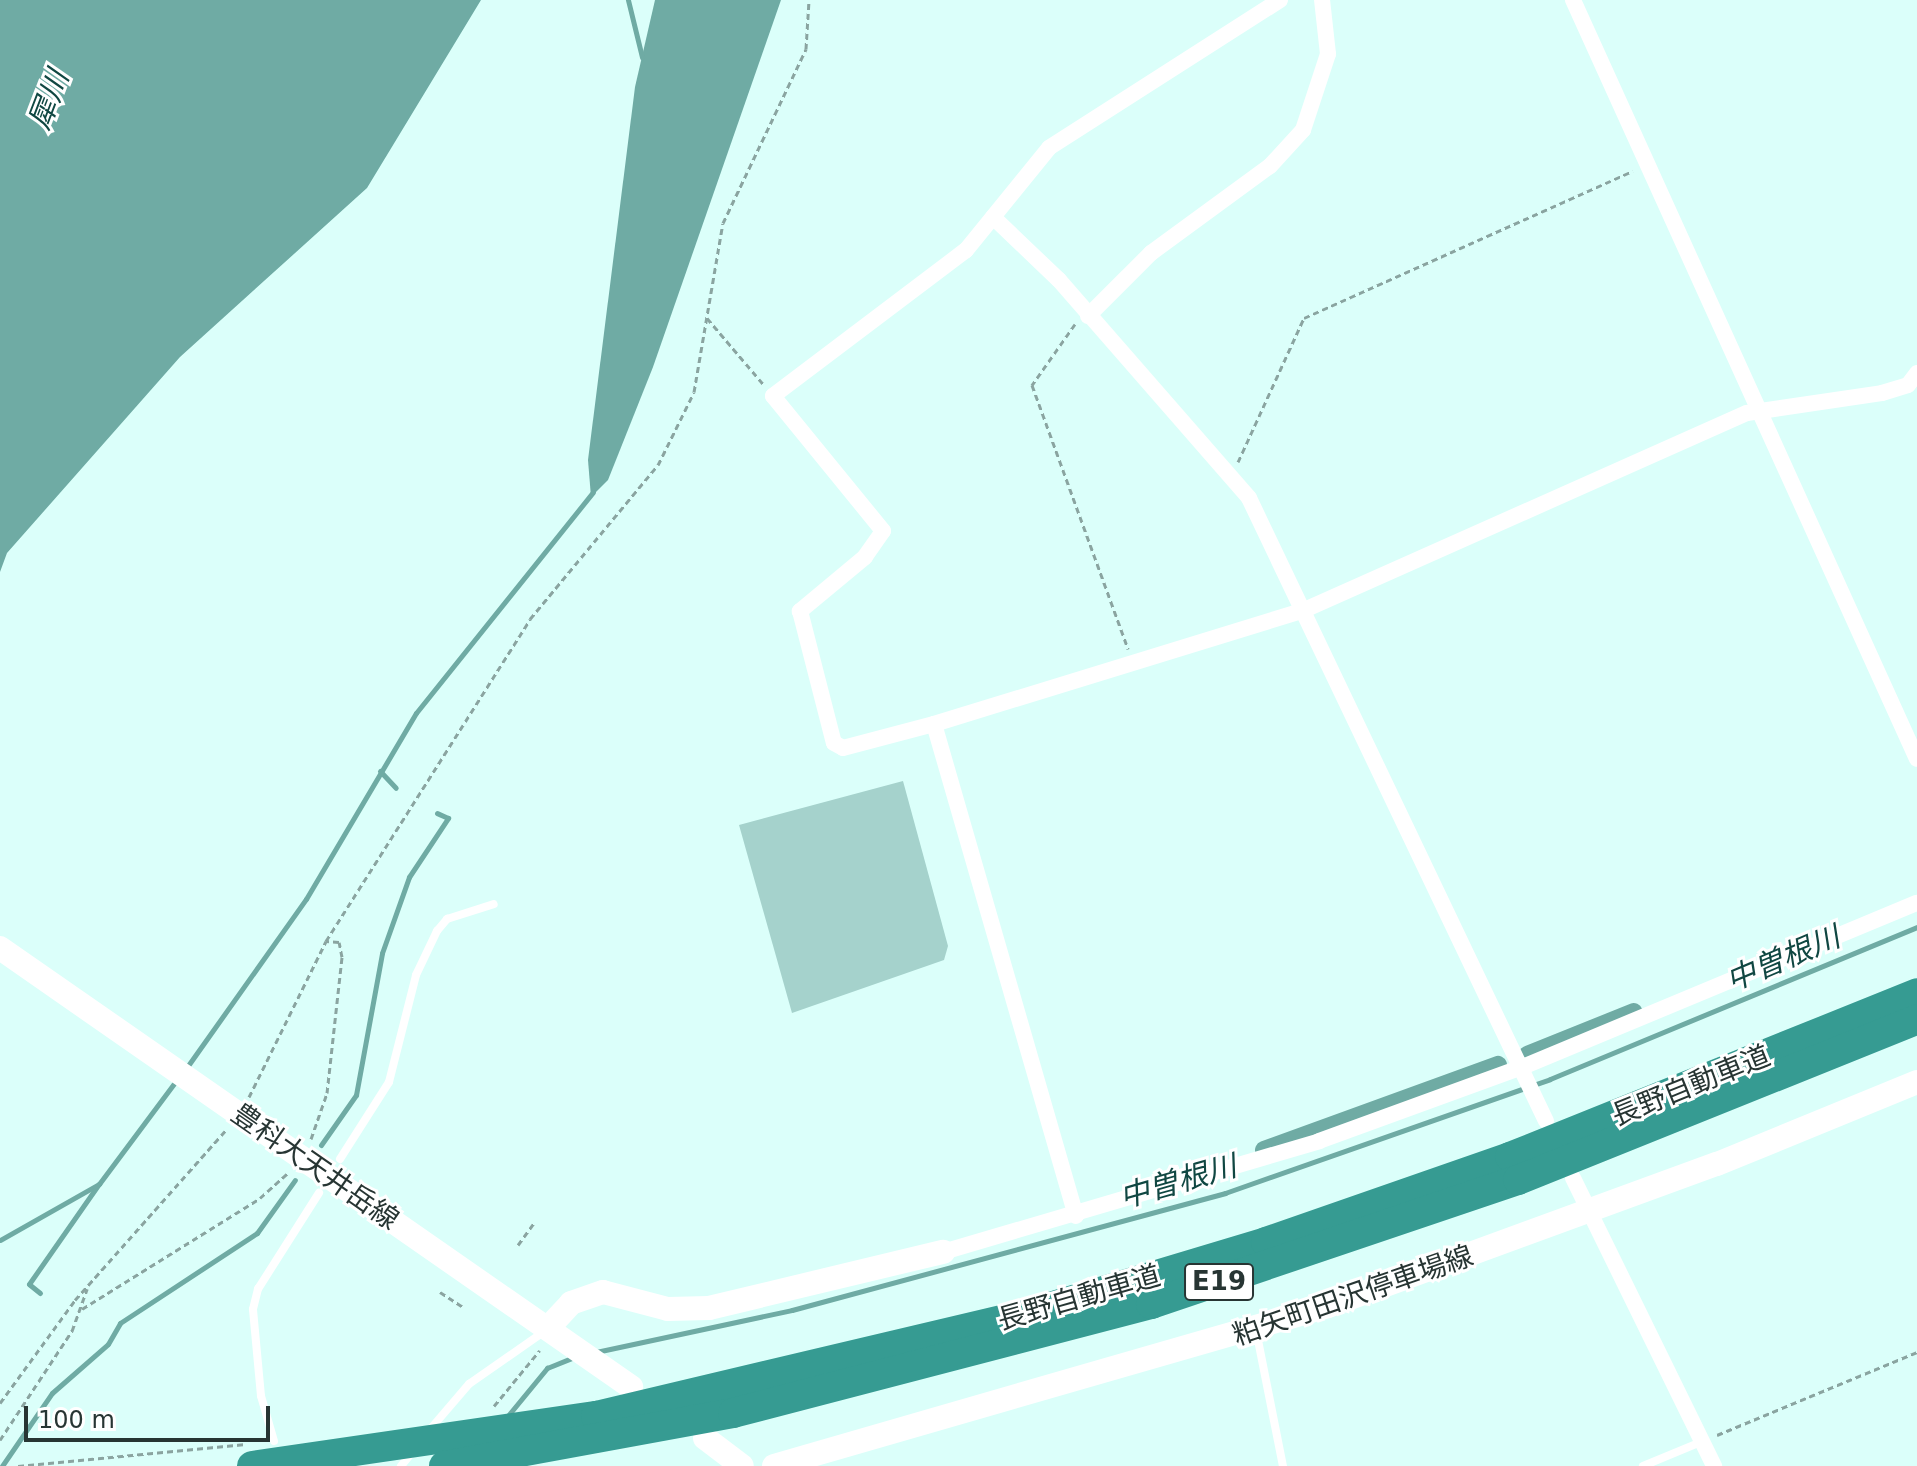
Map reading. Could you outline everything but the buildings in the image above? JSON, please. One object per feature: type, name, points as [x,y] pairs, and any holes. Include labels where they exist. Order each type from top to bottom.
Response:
[{"type":"highway","name":"長野自動車道","points":[[252,1466],[516,1429],[875,1354],[1266,1242],[1510,1157],[1917,993]]},
{"type":"highway","name":"長野自動車道","points":[[444,1466],[867,1382],[1151,1304],[1518,1180],[1917,1020]]},
{"type":"main road","name":"豊科大天井岳線","points":[[0,948],[631,1387]]},
{"type":"main road","name":"粕矢町田沢停車場線","points":[[774,1466],[1256,1330],[1590,1212],[1917,1082]]},
{"type":"main road","points":[[559,1335],[571,1303],[603,1292],[668,1309],[709,1308],[943,1252]]},
{"type":"main road","points":[[705,1438],[742,1466]]},
{"type":"street","points":[[1280,0],[1079,125],[1026,168],[993,217],[938,275],[773,396],[883,531],[865,557],[800,611],[828,731],[843,748],[934,724],[1302,611],[1761,410],[1882,393],[1908,385],[1917,373]]},
{"type":"street","points":[[1088,316],[1151,253],[1270,166],[1303,130],[1328,54],[1322,0]]},
{"type":"street","points":[[1573,0],[1651,163],[1917,759]]},
{"type":"street","points":[[993,217],[1088,316],[1232,476],[1302,611],[1546,1121]]},
{"type":"street","points":[[934,724],[1076,1216]]},
{"type":"street","points":[[943,1252],[1076,1216],[1522,1071],[1917,903]]},
{"type":"street","points":[[1573,1178],[1714,1466]]},
{"type":"lane","points":[[340,1159],[389,1082],[416,975],[437,931],[447,919],[494,904]]},
{"type":"lane","points":[[274,1441],[261,1396],[253,1309],[258,1289],[319,1193]]},
{"type":"lane","points":[[1256,1330],[1283,1466]]},
{"type":"lane","points":[[401,1466],[469,1384],[559,1335]]},
{"type":"lane","points":[[1643,1466],[1701,1442]]},
{"type":"path","points":[[0,1403],[88,1285],[238,1114],[326,941],[530,619],[568,582],[658,465],[694,392],[723,223],[806,49],[809,0]]},
{"type":"path","points":[[1232,476],[1304,318],[1651,163]]},
{"type":"path","points":[[1088,316],[1032,385],[1047,440],[1112,591],[1132,662]]},
{"type":"path","points":[[707,318],[773,396]]},
{"type":"path","points":[[311,1139],[327,1093],[342,957],[339,942],[326,941]]},
{"type":"path","points":[[82,1309],[260,1198],[288,1173]]},
{"type":"path","points":[[518,1245],[534,1223]]},
{"type":"path","points":[[0,1440],[82,1309],[88,1285]]},
{"type":"path","points":[[440,1292],[463,1307]]},
{"type":"path","points":[[485,1417],[559,1335]]},
{"type":"path","points":[[1701,1442],[1917,1352]]},
{"type":"path","points":[[18,1466],[274,1441]]},
{"type":"shaded area","points":[[903,781],[948,946],[944,960],[792,1013],[739,825]]},
{"type":"water","name":"犀川","points":[[0,0],[481,0],[367,188],[180,357],[7,553],[0,572]]},
{"type":"water","points":[[655,0],[781,0],[653,367],[608,480],[591,497],[588,460],[635,87]]},
{"type":"waterway","points":[[628,0],[642,57]]},
{"type":"waterway","points":[[187,1067],[306,899],[416,713],[593,492]]},
{"type":"waterway","points":[[380,771],[396,788]]},
{"type":"waterway","points":[[321,1145],[356,1095],[382,953],[409,877],[448,818],[437,813]]},
{"type":"waterway","name":"中曽根川","points":[[596,1352],[792,1310],[1225,1193],[1550,1079],[1917,927]]},
{"type":"waterway","points":[[1527,1055],[1634,1012]]},
{"type":"waterway","points":[[1264,1150],[1498,1065]]},
{"type":"waterway","points":[[0,1240],[99,1184],[178,1078]]},
{"type":"waterway","points":[[2,1466],[52,1393],[108,1344],[120,1323],[257,1233],[295,1180]]},
{"type":"waterway","points":[[40,1293],[29,1284],[98,1185]]},
{"type":"waterway","name":"中曽根川","points":[[506,1418],[547,1368],[574,1357]]}]
